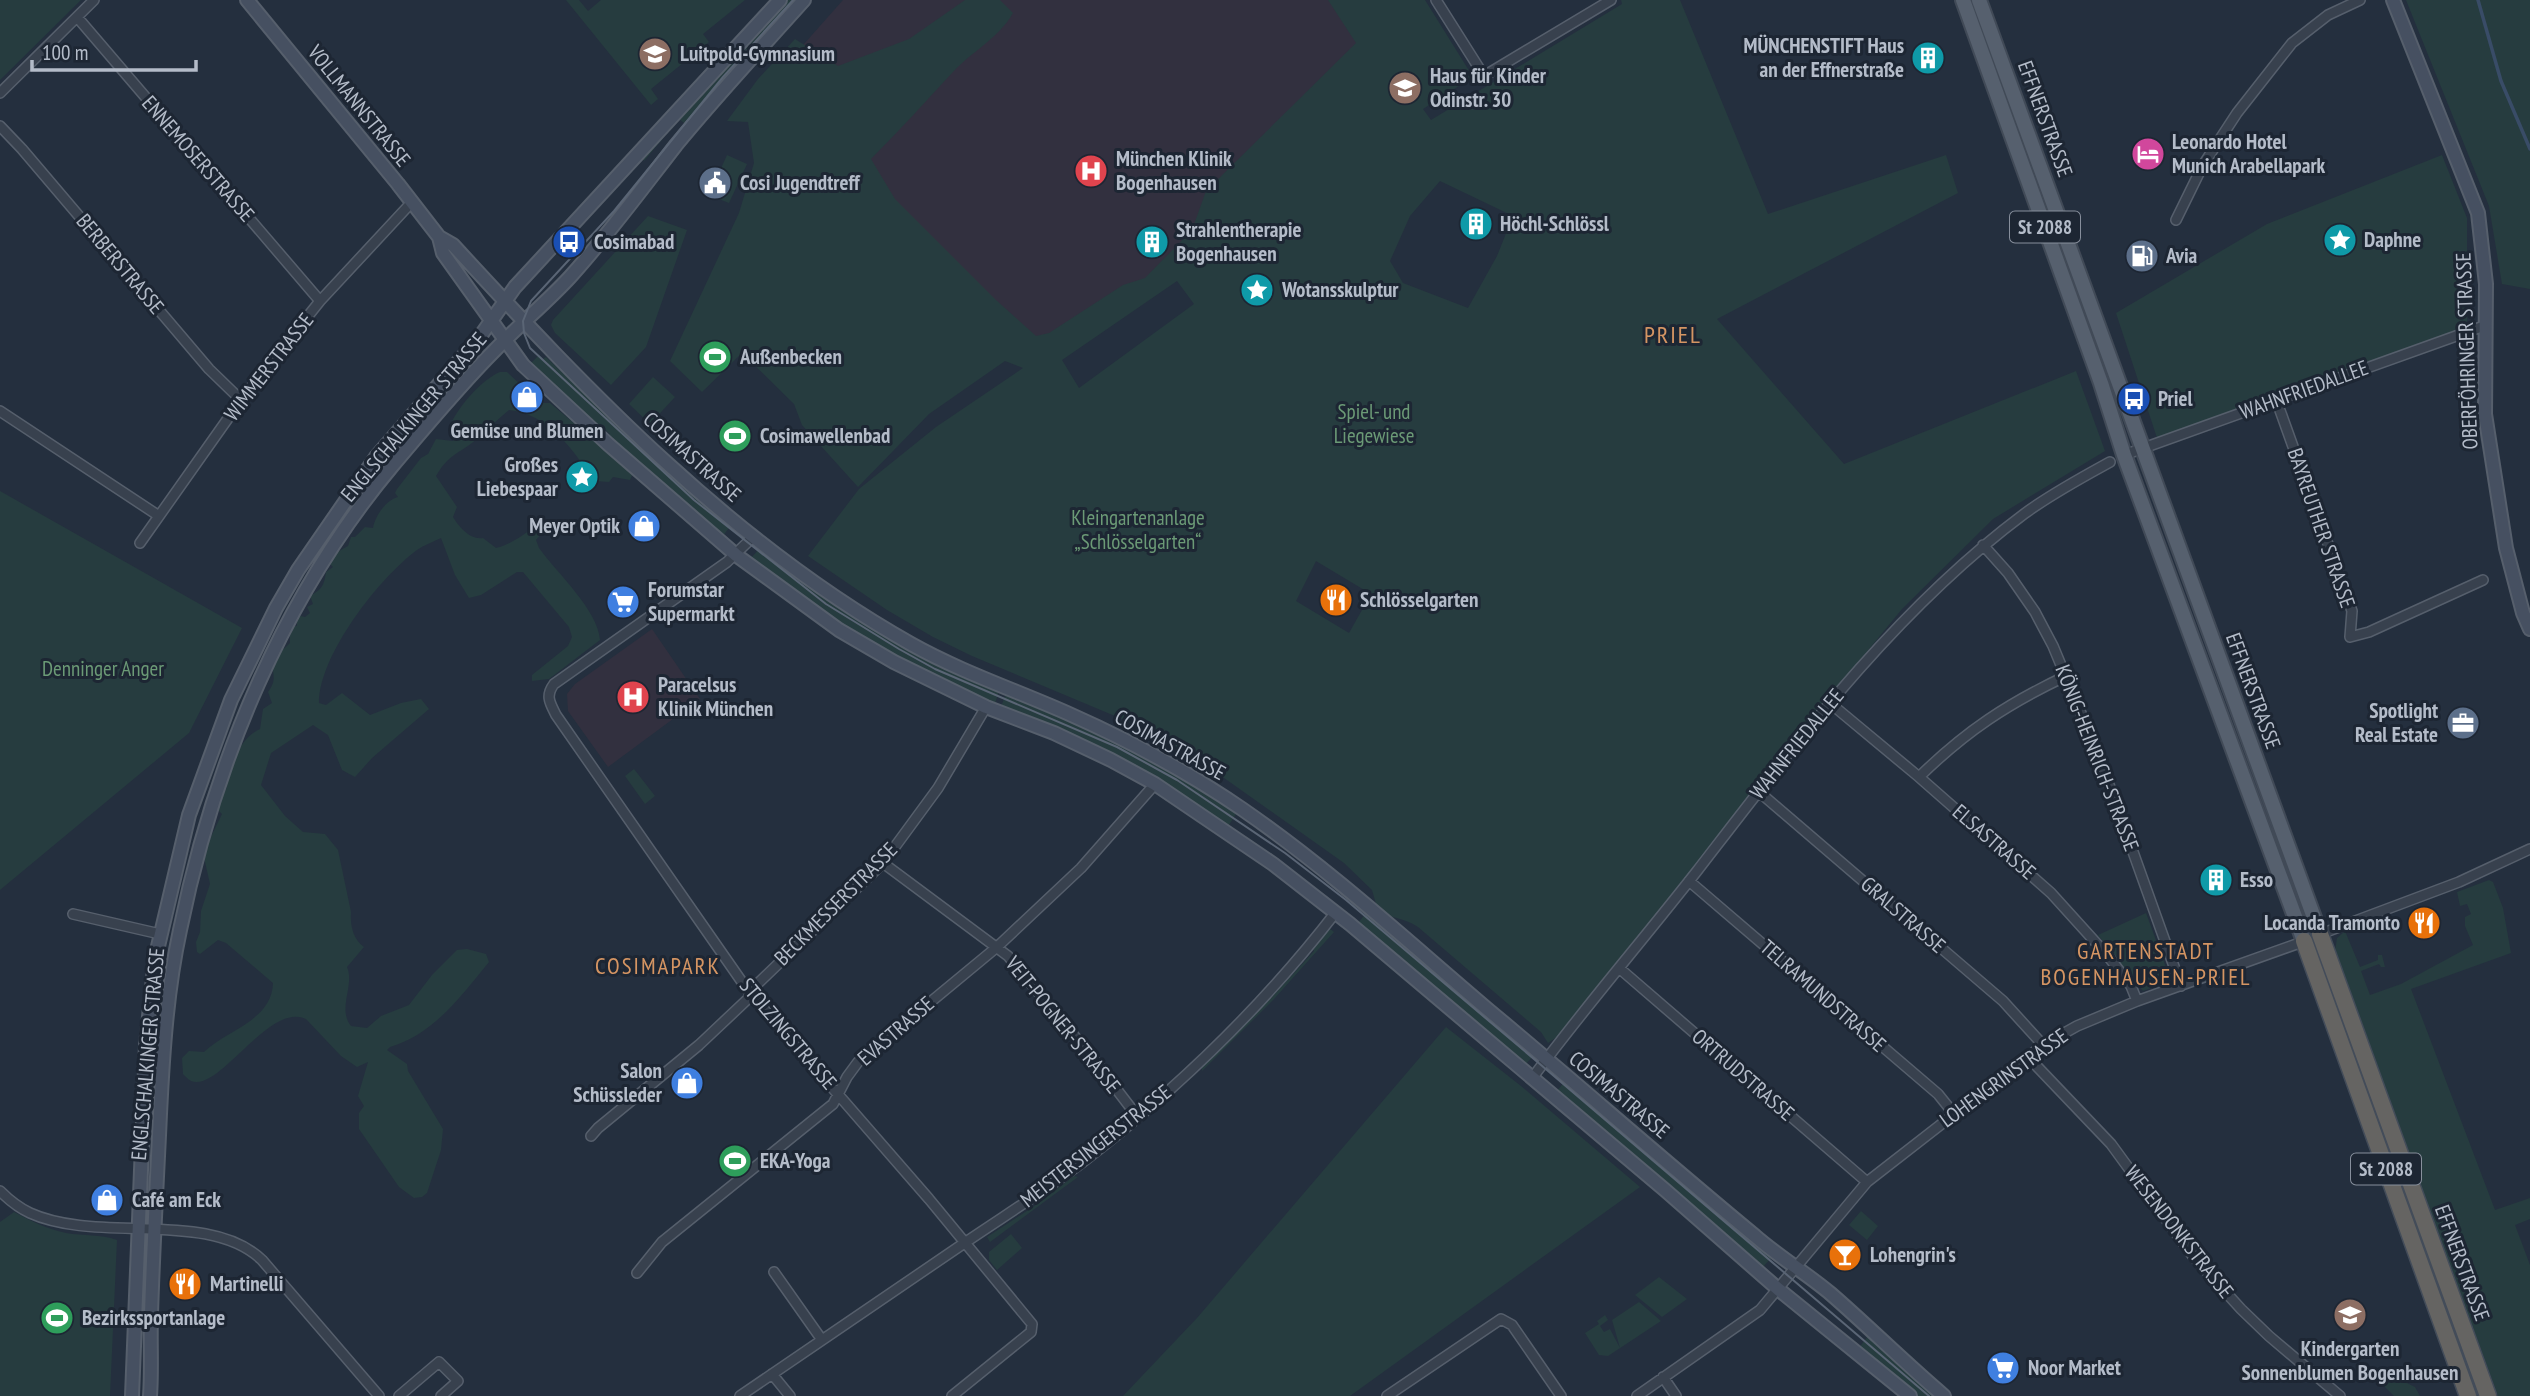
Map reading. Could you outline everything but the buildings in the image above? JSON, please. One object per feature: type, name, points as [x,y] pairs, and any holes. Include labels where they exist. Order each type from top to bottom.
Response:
[{"type":"highway","name":"EFFNERSTRASSE","points":[[2320,934],[2488,1396]]},
{"type":"highway","name":"EFFNERSTRASSE","points":[[2304,941],[2468,1396]]},
{"type":"main road","name":"VOLLMANNSTRASSE","points":[[247,0],[439,237],[453,245],[503,300]]},
{"type":"main road","name":"ENGLSCHALKINGER STRASSE","points":[[132,1396],[146,1045],[160,934],[193,802],[231,700],[276,608],[326,527],[376,457],[479,338],[503,300],[780,0]]},
{"type":"main road","name":"ENGLSCHALKINGER STRASSE","points":[[150,1396],[154,1230],[163,1055],[169,992],[179,931],[192,875],[228,756],[286,628],[339,539],[391,468],[503,341],[558,290],[615,226],[676,145],[804,0]]},
{"type":"main road","name":"EFFNERSTRASSE","points":[[1963,0],[2098,374],[2124,455],[2304,941]]},
{"type":"main road","name":"EFFNERSTRASSE","points":[[1979,0],[2320,934]]},
{"type":"main road","name":"OBERFÖHRINGER STRASSE","points":[[2392,0],[2478,213],[2486,284],[2485,414],[2505,548],[2530,629]]},
{"type":"main road","name":"VOLLMANNSTRASSE","points":[[439,237],[443,253],[490,321]]},
{"type":"main road","name":"COSIMASTRASSE","points":[[503,300],[608,408],[701,492],[753,537],[832,596],[942,662],[1121,738],[1198,781],[1289,842],[1352,892],[1758,1240],[1796,1266],[1944,1396]]},
{"type":"main road","name":"COSIMASTRASSE","points":[[490,321],[523,365],[608,444],[736,555],[848,636],[917,675],[1100,754],[1155,784],[1224,829],[1336,912],[1777,1289],[1910,1396]]},
{"type":"main road","points":[[1336,912],[1352,892]]},
{"type":"street","points":[[0,93],[94,0]]},
{"type":"street","points":[[1436,0],[1484,76],[1607,1]]},
{"type":"street","points":[[2176,220],[2207,159],[2237,113],[2292,43],[2329,15],[2360,0]]},
{"type":"street","name":"ENNEMOSERSTRASSE","points":[[77,17],[320,302]]},
{"type":"street","name":"BERBERSTRASSE","points":[[0,126],[209,369],[241,400]]},
{"type":"street","name":"WIMMERSTRASSE","points":[[140,543],[241,400],[320,302],[412,202]]},
{"type":"street","name":"WAHNFRIEDALLEE","points":[[2124,455],[2484,326]]},
{"type":"street","name":"BAYREUTHER STRASSE","points":[[2277,402],[2352,611],[2350,637],[2369,632],[2483,580]]},
{"type":"street","points":[[0,411],[159,516]]},
{"type":"street","name":"WAHNFRIEDALLEE","points":[[1532,1077],[1758,791],[1892,633],[1983,545],[2064,487],[2110,462]]},
{"type":"street","points":[[736,555],[753,537]]},
{"type":"street","name":"KÖNIG-HEINRICH-STRASSE","points":[[1983,545],[2008,573],[2035,612],[2066,676],[2098,754],[2181,986]]},
{"type":"street","name":"STOLZINGSTRASSE","points":[[736,555],[554,684],[548,691],[548,700],[751,993],[1032,1324],[1031,1332],[952,1396]]},
{"type":"street","points":[[1919,777],[1951,746],[1991,716],[2066,676]]},
{"type":"street","name":"ELSASTRASSE","points":[[1830,703],[1919,777],[2059,901],[2090,934],[2131,986],[2137,1001]]},
{"type":"street","name":"BECKMESSERSTRASSE","points":[[591,1136],[699,1045],[883,863],[938,788],[986,707]]},
{"type":"street","name":"EVASTRASSE","points":[[637,1273],[662,1242],[833,1104],[858,1062],[997,947],[1081,868],[1155,784]]},
{"type":"street","name":"GRALSTRASSE","points":[[1758,791],[2003,1001],[2043,1045]]},
{"type":"street","name":"LOHENGRINSTRASSE","points":[[1796,1266],[1867,1182],[2043,1045],[2077,1026],[2137,1001],[2459,882],[2530,849]]},
{"type":"street","name":"VEIT-POGNER-STRASSE","points":[[883,863],[1008,956],[1137,1116]]},
{"type":"street","name":"TELRAMUNDSTRASSE","points":[[1689,881],[1938,1094],[1954,1114]]},
{"type":"street","name":"MEISTERSINGERSTRASSE","points":[[740,1396],[1073,1169],[1137,1116],[1222,1039],[1297,959],[1336,912]]},
{"type":"street","points":[[73,914],[160,934]]},
{"type":"street","name":"ORTRUDSTRASSE","points":[[1619,968],[1867,1182]]},
{"type":"street","name":"WESENDONKSTRASSE","points":[[2028,1057],[2110,1144],[2192,1255],[2241,1309],[2340,1396]]},
{"type":"street","points":[[0,1191],[29,1213],[54,1222],[201,1233],[220,1236],[253,1252],[379,1396]]},
{"type":"street","points":[[1637,1396],[1760,1310],[1796,1266]]},
{"type":"street","points":[[774,1272],[822,1340]]},
{"type":"street","points":[[1387,1396],[1501,1319],[1511,1325],[1561,1396]]},
{"type":"street","points":[[399,1396],[439,1362],[458,1381],[441,1396]]},
{"type":"street","points":[[772,1374],[790,1396]]},
{"type":"street","points":[[1664,1377],[1676,1396]]},
{"type":"shaded area","name":"München Klinik Bogenhausen","points":[[843,0],[1376,0],[1297,190],[1032,353],[906,226],[796,53]]},
{"type":"shaded area","name":"Paracelsus Klinik München","points":[[652,629],[700,699],[608,767],[568,711],[567,694],[575,684]]},
{"type":"green space","points":[[0,0],[81,0],[0,80]]},
{"type":"green space","name":"Luitpold-Gymnasium","points":[[566,0],[579,0],[588,11],[601,0],[745,0],[703,34],[709,42],[651,89],[658,99],[651,105]]},
{"type":"green space","points":[[784,0],[799,0],[688,126],[679,119],[644,161],[652,143]]},
{"type":"green space","points":[[965,0],[1000,0],[1013,13],[1000,30],[960,65],[871,159],[895,199],[1036,336],[1049,333],[1123,285],[1145,278],[1192,230],[1206,191],[1356,43],[1328,0],[1425,0],[1473,77],[1423,109],[1431,120],[1622,4],[1621,0],[1680,0],[1768,214],[1946,155],[1958,193],[1717,319],[1844,464],[2076,371],[2105,451],[1993,519],[1902,609],[1748,796],[1686,880],[1560,1035],[1548,1043],[1541,1032],[1418,927],[1378,911],[1372,890],[1344,863],[1210,768],[1211,765],[1207,762],[1202,763],[1134,724],[933,637],[887,610],[808,556],[859,489],[936,427],[1023,368],[1005,361],[929,414],[858,487],[802,425],[794,404],[742,353],[702,392],[670,361],[739,213],[754,163],[748,122],[727,121],[758,79],[795,39],[838,66],[909,39]],"holes":[[[1440,181],[1513,216],[1497,256],[1468,308],[1403,283],[1390,261],[1410,216]],[[1177,281],[1194,304],[1079,388],[1062,360]],[[1316,561],[1371,594],[1349,633],[1296,601]]]},
{"type":"green space","points":[[2406,0],[2530,0],[2530,289],[2502,284],[2489,206]]},
{"type":"green space","points":[[727,155],[747,164],[729,203],[709,195]]},
{"type":"green space","points":[[2442,155],[2467,218],[2467,329],[2277,399],[2157,438],[2116,313],[2267,224]]},
{"type":"green space","points":[[648,216],[687,230],[646,347],[611,385],[555,333],[551,325]]},
{"type":"green space","points":[[539,355],[543,359],[546,357],[624,430],[732,524],[722,537],[608,436],[610,434],[601,426],[598,427],[529,365]]},
{"type":"green space","points":[[500,372],[507,372],[542,403],[550,403],[633,473],[630,480],[613,477],[609,482],[595,481],[559,435],[537,419],[509,410],[473,443],[451,457],[436,476],[457,507],[453,517],[458,525],[469,535],[483,538],[496,548],[510,543],[548,520],[551,522],[536,540],[539,548],[585,604],[598,628],[600,640],[549,679],[532,681],[532,675],[568,646],[572,637],[569,627],[523,572],[517,572],[481,595],[469,598],[455,575],[441,538],[420,548],[402,563],[369,598],[340,641],[329,663],[319,703],[326,705],[342,693],[370,715],[401,703],[421,699],[429,709],[372,758],[355,777],[342,770],[328,735],[313,725],[271,753],[261,785],[285,816],[303,832],[325,834],[338,850],[353,931],[364,947],[347,967],[349,981],[346,1012],[351,1026],[367,1028],[381,1016],[409,1005],[432,975],[457,950],[467,949],[486,954],[489,962],[446,1012],[420,1033],[387,1050],[407,1064],[408,1071],[443,1129],[441,1150],[427,1193],[414,1198],[399,1187],[359,1129],[359,1113],[364,1106],[358,1096],[368,1062],[357,1067],[341,1056],[306,1019],[292,1017],[278,1022],[208,1079],[194,1082],[183,1074],[182,1058],[189,1051],[204,1052],[257,1016],[271,996],[273,983],[226,943],[218,940],[200,954],[197,952],[201,911],[210,884],[203,853],[222,814],[216,808],[227,787],[225,781],[234,759],[247,738],[260,729],[263,709],[272,703],[268,692],[274,680],[275,659],[290,643],[290,631],[297,626],[297,617],[305,617],[310,613],[307,607],[313,604],[310,596],[322,587],[326,572],[333,567],[330,564],[333,558],[348,546],[351,537],[355,537],[365,527],[373,528],[382,509],[389,501],[398,497],[395,493],[397,489],[421,458],[428,454],[436,439],[453,441],[455,432],[449,428],[457,412],[478,388]]},
{"type":"green space","points":[[653,377],[675,397],[650,424],[629,404]]},
{"type":"green space","name":"Denninger Anger","points":[[0,491],[242,628],[189,733],[0,890]]},
{"type":"green space","points":[[761,547],[906,644],[999,691],[994,707],[924,675],[847,630],[750,559]]},
{"type":"green space","points":[[1006,694],[1078,723],[1178,774],[1238,811],[1227,828],[1203,810],[1000,709]]},
{"type":"green space","points":[[634,769],[655,796],[645,804],[625,776]]},
{"type":"green space","points":[[2489,880],[2493,882],[2503,908],[2511,953],[2411,989],[2495,1210],[2530,1198],[2530,1219],[2515,1225],[2530,1265],[2530,1396],[2498,1396],[2335,951],[2337,938],[2345,931],[2360,967],[2378,960],[2378,955],[2382,955],[2385,967],[2379,964],[2361,971],[2370,995],[2401,984],[2473,945],[2465,926],[2465,917],[2471,914],[2467,904],[2460,906],[2457,892]]},
{"type":"green space","points":[[1368,911],[1535,1054],[1524,1066],[1443,997],[1445,995],[1440,991],[1438,993],[1357,924]]},
{"type":"green space","points":[[2146,913],[2168,973],[2164,983],[2143,991],[2098,935]]},
{"type":"green space","points":[[1329,928],[1334,932],[1274,999],[1202,1071],[1202,1066],[1314,951],[1312,947]]},
{"type":"green space","points":[[2318,949],[2482,1396],[2476,1396],[2315,950]]},
{"type":"green space","points":[[1446,1027],[1521,1086],[1640,1187],[1350,1396],[1123,1396],[1197,1318]]},
{"type":"green space","points":[[1566,1080],[1773,1256],[1762,1268],[1705,1219],[1706,1216],[1702,1213],[1700,1215],[1556,1092]]},
{"type":"green space","points":[[1074,1176],[1078,1177],[990,1242],[987,1237]]},
{"type":"green space","points":[[1861,1211],[1878,1226],[1867,1240],[1849,1225]]},
{"type":"green space","name":"Bezirkssportanlage","points":[[14,1212],[59,1231],[117,1240],[110,1396],[0,1396],[0,1222]]},
{"type":"green space","points":[[1011,1234],[1022,1248],[997,1270],[989,1260],[989,1252]]},
{"type":"green space","points":[[1659,1277],[1687,1299],[1662,1317],[1635,1295]]},
{"type":"green space","points":[[1639,1302],[1661,1321],[1608,1356],[1599,1355],[1585,1333],[1599,1324],[1597,1321],[1605,1315],[1608,1320],[1600,1326],[1604,1332],[1610,1329],[1620,1348],[1612,1320]]},
{"type":"green space","points":[[1869,1335],[1937,1396],[1915,1396],[1857,1350]]},
{"type":"green space","points":[[2382,1371],[2415,1387],[2420,1396],[2394,1396],[2376,1378]]},
{"type":"water","name":"Außenbecken","points":[[717,343],[728,353],[711,371],[703,363],[707,358],[705,356]]},
{"type":"waterway","points":[[2478,0],[2501,81],[2530,149]]},
{"type":"tram line","points":[[793,0],[723,77],[614,211],[531,301],[523,321],[530,348],[694,500],[826,604],[935,669],[1117,747],[1177,780],[1285,853],[1346,900],[1929,1396]]},
{"type":"place","name":"Luitpold-Gymnasium","points":[[655,54]]},
{"type":"place","name":"MÜNCHENSTIFT Haus an der Effnerstraße","points":[[1928,58]]},
{"type":"place","name":"Haus für Kinder Odinstr. 30","points":[[1405,88]]},
{"type":"place","name":"Leonardo Hotel Munich Arabellapark","points":[[2148,154]]},
{"type":"place","name":"München Klinik Bogenhausen","points":[[1091,171]]},
{"type":"place","name":"Cosi Jugendtreff","points":[[715,183]]},
{"type":"place","name":"Höchl-Schlössl","points":[[1476,224]]},
{"type":"place","name":"Daphne","points":[[2340,240]]},
{"type":"place","name":"Cosimabad","points":[[569,242]]},
{"type":"place","name":"Strahlentherapie Bogenhausen","points":[[1152,242]]},
{"type":"place","name":"Avia","points":[[2142,256]]},
{"type":"place","name":"Wotansskulptur","points":[[1257,290]]},
{"type":"place","name":"Außenbecken","points":[[715,357]]},
{"type":"place","name":"Gemüse und Blumen","points":[[527,397]]},
{"type":"place","name":"Priel","points":[[2134,399]]},
{"type":"place","name":"Cosimawellenbad","points":[[735,436]]},
{"type":"place","name":"Großes Liebespaar","points":[[582,477]]},
{"type":"place","name":"Meyer Optik","points":[[644,526]]},
{"type":"place","name":"Schlösselgarten","points":[[1336,600]]},
{"type":"place","name":"Forumstar Supermarkt","points":[[623,602]]},
{"type":"place","name":"Paracelsus Klinik München","points":[[633,697]]},
{"type":"place","name":"Spotlight Real Estate","points":[[2463,723]]},
{"type":"place","name":"Esso","points":[[2216,880]]},
{"type":"place","name":"Locanda Tramonto","points":[[2424,923]]},
{"type":"place","name":"Salon Schüssleder","points":[[687,1083]]},
{"type":"place","name":"EKA-Yoga","points":[[735,1161]]},
{"type":"place","name":"Café am Eck","points":[[107,1200]]},
{"type":"place","name":"Lohengrin's","points":[[1845,1255]]},
{"type":"place","name":"Martinelli","points":[[185,1284]]},
{"type":"place","name":"Kindergarten Sonnenblumen Bogenhausen","points":[[2350,1315]]},
{"type":"place","name":"Bezirkssportanlage","points":[[57,1318]]},
{"type":"place","name":"Noor Market","points":[[2003,1368]]},
{"type":"district","name":"PRIEL","points":[[1673,335]]},
{"type":"district","name":"GARTENSTADT BOGENHAUSEN-PRIEL","points":[[2146,964]]},
{"type":"district","name":"COSIMAPARK","points":[[658,966]]},
{"type":"park label","name":"Spiel- und Liegewiese","points":[[1374,424]]},
{"type":"park label","name":"Kleingartenanlage „Schlösselgarten“","points":[[1138,530]]}]
